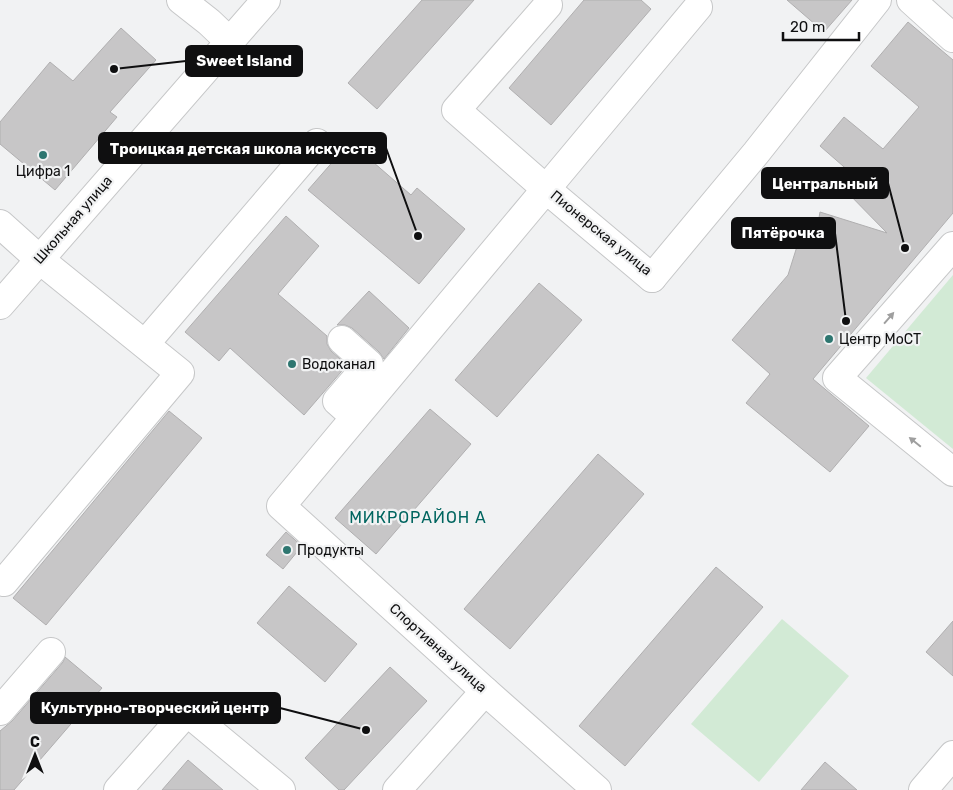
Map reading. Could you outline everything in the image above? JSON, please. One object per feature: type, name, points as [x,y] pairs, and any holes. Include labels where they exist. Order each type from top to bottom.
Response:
[{"type":"street","points":[[181,0],[229,41]]},
{"type":"street","name":"Школьная улица","points":[[0,305],[266,0]]},
{"type":"street","name":"Пионерская улица","points":[[281,506],[546,189],[652,278],[756,153],[877,0]]},
{"type":"street","points":[[911,0],[953,38]]},
{"type":"street","points":[[548,5],[456,110],[546,189],[698,6]]},
{"type":"street","points":[[145,344],[317,143]]},
{"type":"street","points":[[0,224],[39,259],[180,373],[4,582]]},
{"type":"street","points":[[953,246],[837,378],[953,472]]},
{"type":"street","points":[[647,251],[652,278]]},
{"type":"street","points":[[342,340],[369,364],[337,401],[355,417]]},
{"type":"street","name":"Спортивная улица","points":[[281,506],[597,790]]},
{"type":"street","points":[[0,711],[51,652]]},
{"type":"street","points":[[397,790],[485,691]]},
{"type":"street","points":[[118,790],[187,712],[281,790]]},
{"type":"street","points":[[923,790],[953,754]]},
{"type":"green space","points":[[953,275],[953,449],[866,378]]},
{"type":"green space","points":[[782,619],[849,676],[759,782],[691,724]]},
{"type":"building","points":[[422,0],[474,0],[377,109],[348,83]]},
{"type":"building","points":[[584,0],[641,0],[651,9],[551,125],[509,88]]},
{"type":"building","points":[[787,0],[852,0],[824,32]]},
{"type":"building","points":[[908,22],[953,60],[953,213],[813,379],[869,426],[830,472],[746,403],[770,374],[732,340],[788,275],[799,240],[814,246],[820,212],[887,233],[842,187],[851,173],[820,146],[844,117],[883,149],[919,107],[871,66]]},
{"type":"building","points":[[121,28],[156,60],[110,112],[117,117],[55,190],[0,144],[0,122],[50,62],[73,81]]},
{"type":"building","points":[[350,142],[411,195],[417,188],[465,229],[419,284],[308,190]]},
{"type":"building","points":[[286,216],[319,246],[278,294],[327,336],[327,344],[331,351],[347,365],[304,415],[230,348],[219,361],[185,332]]},
{"type":"building","points":[[539,283],[582,320],[497,417],[455,380]]},
{"type":"building","points":[[369,291],[409,328],[384,359],[379,352],[352,328],[345,325],[337,325]]},
{"type":"building","points":[[430,409],[471,444],[376,554],[335,518]]},
{"type":"building","points":[[169,411],[202,438],[46,625],[13,598]]},
{"type":"building","points":[[598,454],[644,494],[510,649],[464,609]]},
{"type":"building","points":[[286,532],[302,546],[283,569],[266,555]]},
{"type":"building","points":[[716,567],[763,607],[625,766],[579,726]]},
{"type":"building","points":[[289,586],[357,644],[325,682],[257,623]]},
{"type":"building","points":[[953,621],[953,676],[926,652]]},
{"type":"building","points":[[65,657],[102,688],[14,790],[0,790],[0,731],[12,721],[63,662]]},
{"type":"building","points":[[390,667],[427,701],[344,790],[339,790],[305,758]]},
{"type":"building","points":[[188,760],[223,790],[162,790]]},
{"type":"building","points":[[825,762],[857,790],[801,790]]},
{"type":"place","name":"Sweet Island","points":[[114,69]]},
{"type":"place","name":"Цифра 1","points":[[43,155]]},
{"type":"place","name":"Троицкая детская школа искусств","points":[[418,236]]},
{"type":"place","name":"Центральный","points":[[905,248]]},
{"type":"place","name":"Пятёрочка","points":[[846,321]]},
{"type":"place","name":"Центр МоСТ","points":[[829,339]]},
{"type":"place","name":"Водоканал","points":[[292,364]]},
{"type":"place","name":"Продукты","points":[[287,550]]},
{"type":"place","name":"Культурно-творческий центр","points":[[366,730]]},
{"type":"district","name":"МИКРОРАЙОН А","points":[[418,517]]}]
